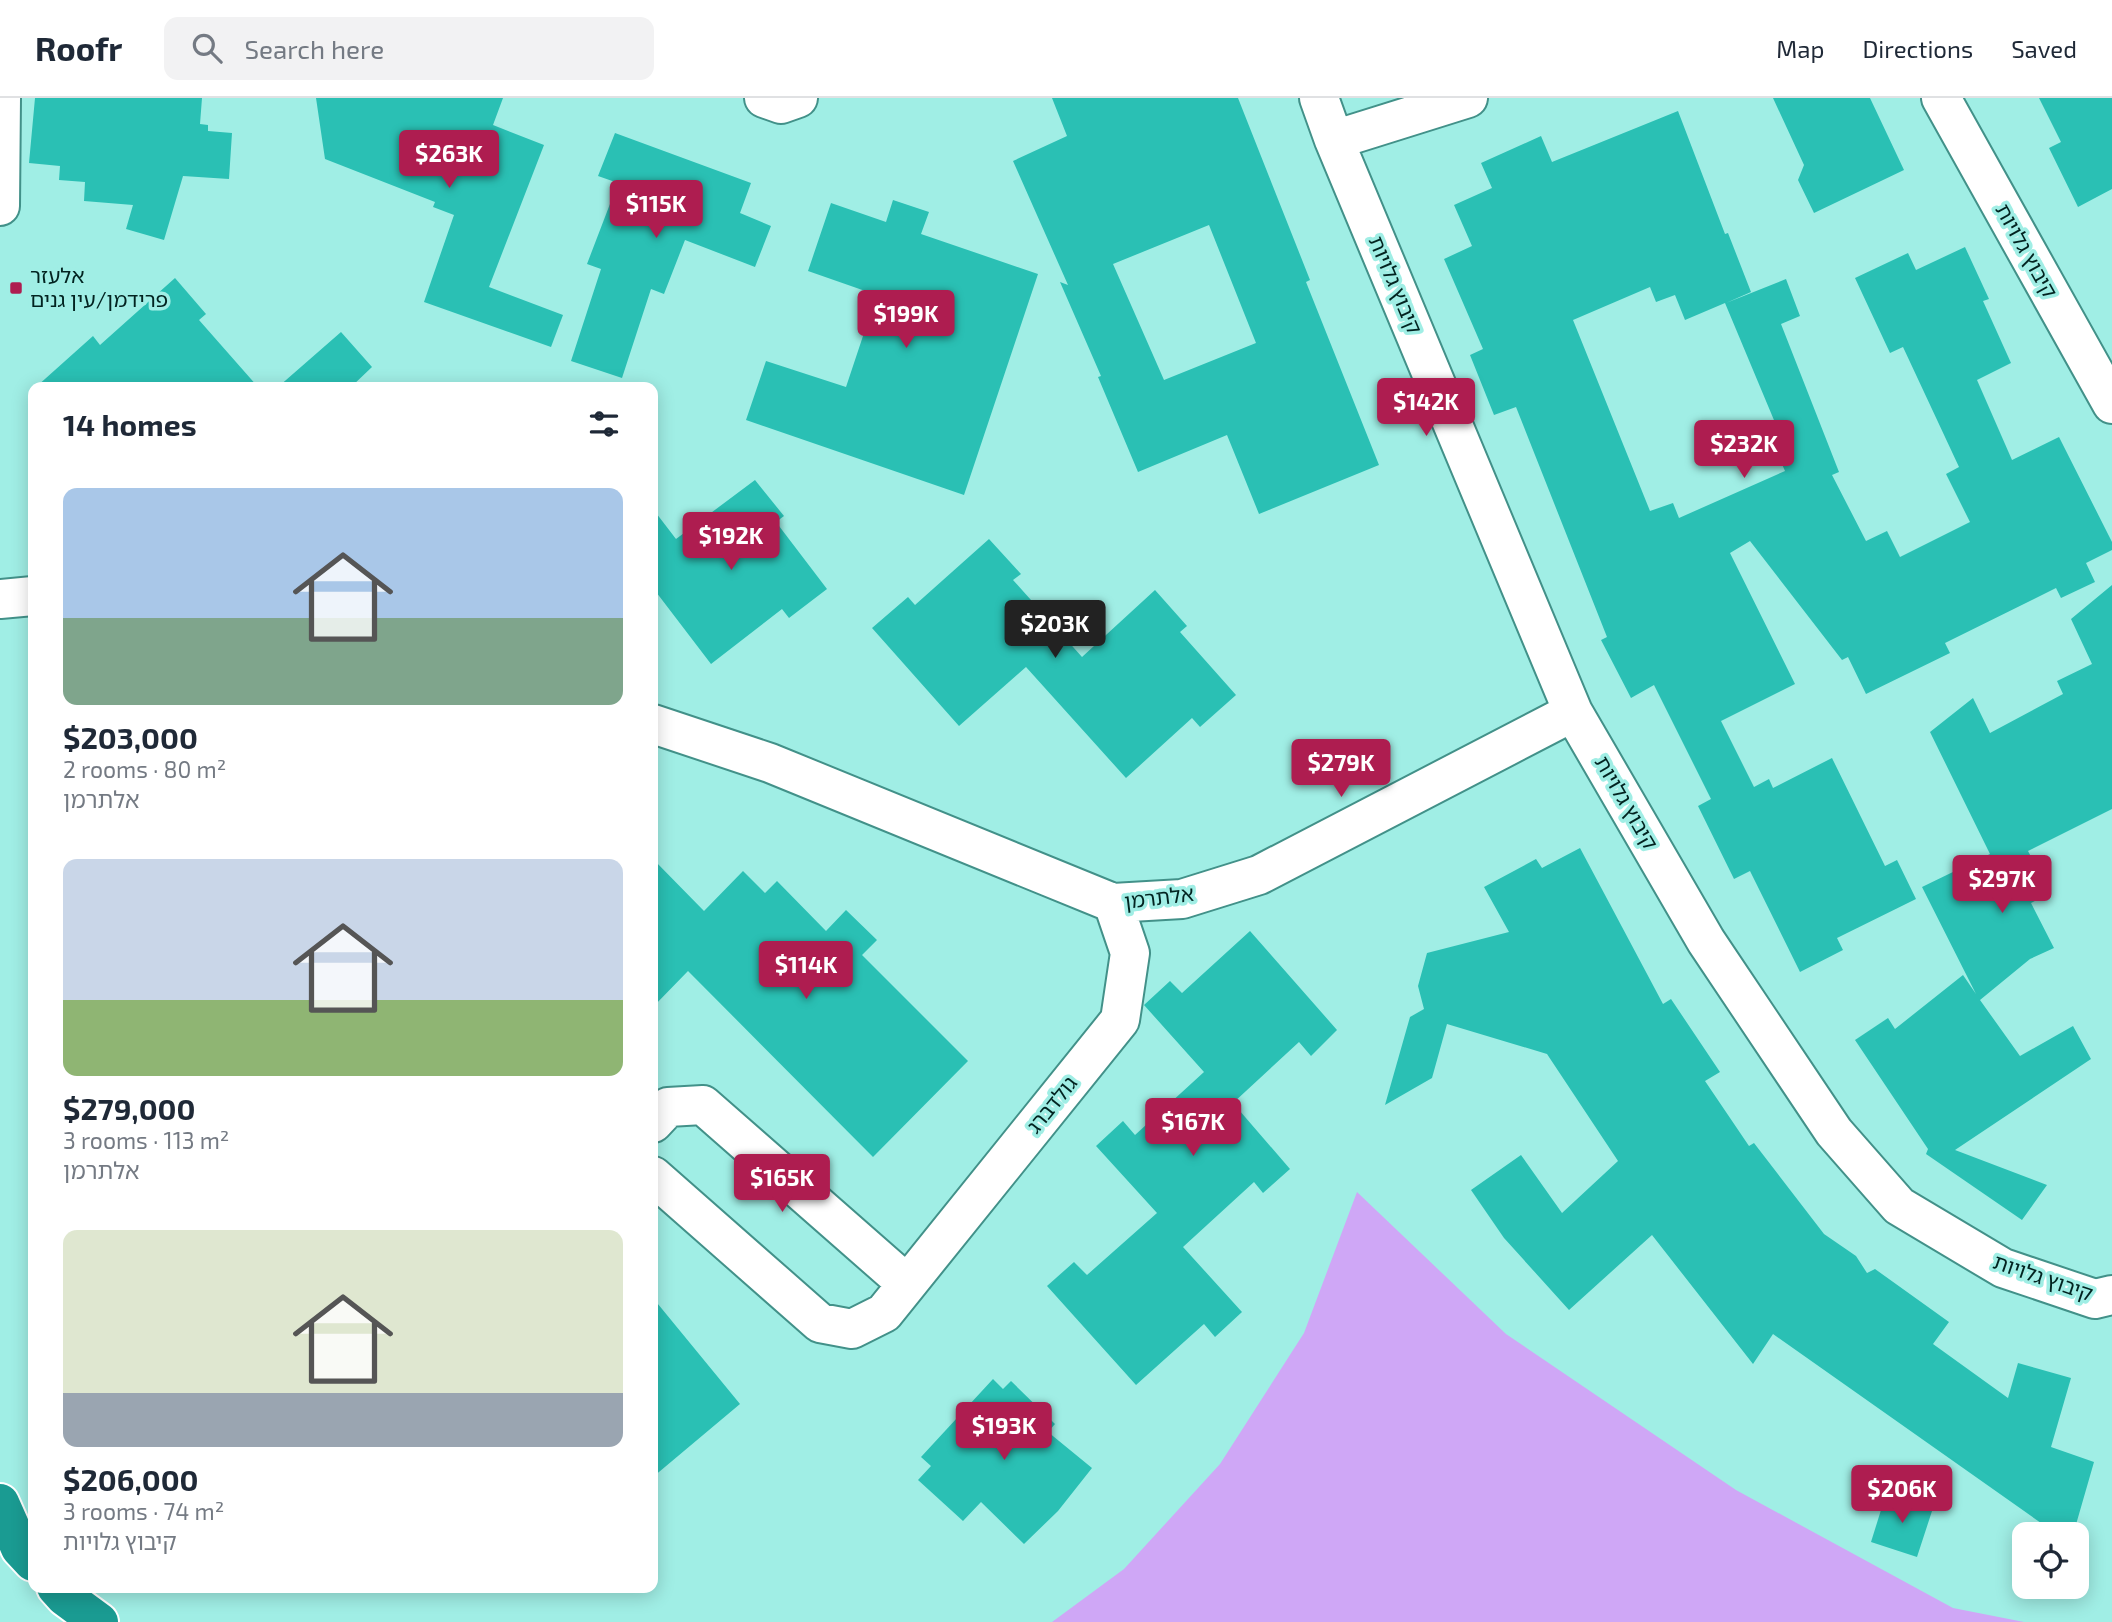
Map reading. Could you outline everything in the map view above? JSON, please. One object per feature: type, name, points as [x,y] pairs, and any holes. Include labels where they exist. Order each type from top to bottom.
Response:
[{"type":"highway","points":[[0,1503],[20,1548],[28,1557]]},
{"type":"highway","points":[[61,1593],[99,1622]]},
{"type":"street","points":[[0,206],[1,98]]},
{"type":"street","points":[[764,98],[781,104],[798,98]]},
{"type":"street","name":"קיבוץ גלויות","points":[[1319,98],[1334,140],[1573,712],[1706,941],[1834,1132],[1899,1206],[2003,1268],[2095,1299],[2112,1295]]},
{"type":"street","points":[[1334,140],[1468,98]]},
{"type":"street","name":"קיבוץ גלויות","points":[[1941,98],[2112,404]]},
{"type":"street","points":[[0,599],[28,596]]},
{"type":"street","name":"אלתרמן","points":[[658,726],[770,764],[1113,903],[1182,899],[1259,875],[1573,712]]},
{"type":"street","name":"גולדברג","points":[[658,1180],[820,1322],[852,1329],[884,1313],[1120,1020],[1130,953],[1113,903]]},
{"type":"street","points":[[658,1118],[667,1107],[703,1105],[907,1284]]},
{"type":"shaded area","points":[[1357,1192],[1506,1334],[1736,1490],[1953,1608],[2024,1622],[1052,1622],[1124,1569],[1220,1464],[1304,1333]]},
{"type":"building","points":[[35,98],[202,98],[200,124],[208,125],[208,131],[232,133],[229,179],[183,176],[164,240],[126,229],[133,205],[84,201],[85,182],[59,180],[60,166],[29,163]]},
{"type":"building","points":[[316,98],[503,98],[493,125],[544,145],[489,287],[563,315],[551,347],[424,302],[454,215],[433,207],[435,202],[325,159]]},
{"type":"building","points":[[1052,98],[1238,98],[1310,280],[1306,282],[1379,465],[1259,514],[1227,435],[1138,472],[1098,377],[1101,376],[1060,282],[1068,285],[1013,161],[1067,136]],"holes":[[[1209,225],[1256,343],[1164,380],[1113,264]]]},
{"type":"building","points":[[1773,98],[1870,98],[1904,170],[1814,213],[1798,180],[1804,165]]},
{"type":"building","points":[[2039,98],[2112,98],[2112,189],[2078,207],[2049,148],[2061,142]]},
{"type":"building","points":[[1678,111],[1725,234],[1728,233],[1751,292],[1726,303],[1786,279],[1800,316],[1781,324],[1839,472],[1832,475],[1866,541],[1887,531],[1900,557],[1970,522],[1946,474],[1959,467],[1903,347],[1890,353],[1855,278],[1908,253],[1916,270],[1965,247],[1989,299],[1983,301],[2011,363],[1977,380],[2012,460],[2059,437],[2112,542],[2112,550],[2086,563],[2095,582],[2061,598],[2056,588],[1945,643],[1950,653],[1866,694],[1848,657],[1842,660],[1750,541],[1730,553],[1795,684],[1721,721],[1754,787],[1769,779],[1773,788],[1832,758],[1885,866],[1897,860],[1916,899],[1837,938],[1843,950],[1800,972],[1750,871],[1734,879],[1698,806],[1711,799],[1654,685],[1631,698],[1601,640],[1607,637],[1516,407],[1494,415],[1470,355],[1483,349],[1444,259],[1472,246],[1454,205],[1492,188],[1481,163],[1541,136],[1552,162]],"holes":[[[1650,287],[1656,302],[1675,295],[1685,320],[1725,303],[1784,444],[1775,448],[1785,471],[1679,518],[1673,503],[1650,511],[1573,320]]]},
{"type":"building","points":[[615,133],[751,183],[740,213],[771,226],[755,267],[685,240],[664,294],[651,289],[622,378],[571,361],[601,269],[587,264],[618,183],[598,176]]},
{"type":"building","points":[[893,200],[929,212],[921,234],[1038,274],[964,495],[746,420],[766,361],[846,387],[869,318],[864,316],[871,293],[808,271],[831,203],[886,222]]},
{"type":"building","points":[[175,278],[206,314],[199,320],[254,382],[42,382],[93,336],[100,345]]},
{"type":"building","points":[[341,332],[372,367],[356,382],[284,382]]},
{"type":"building","points":[[755,480],[784,516],[776,522],[827,589],[789,618],[782,609],[711,664],[658,595],[658,516],[676,539]]},
{"type":"building","points":[[989,539],[1021,574],[1013,580],[1082,657],[1155,590],[1187,626],[1180,632],[1236,695],[1200,727],[1192,718],[1126,778],[1026,667],[959,726],[872,628],[908,597],[915,605]]},
{"type":"building","points":[[2112,585],[2112,809],[2028,851],[2050,893],[2031,903],[2054,948],[2030,959],[1980,1000],[2020,1056],[2073,1026],[2091,1059],[1955,1150],[2047,1185],[2022,1220],[1926,1154],[1928,1149],[1855,1040],[1888,1018],[1895,1029],[1963,975],[1976,994],[1922,887],[1990,854],[1930,732],[1973,698],[1990,733],[2063,694],[2057,681],[2092,664],[2071,619]]},
{"type":"building","points":[[1580,848],[1663,1004],[1671,999],[1720,1072],[1705,1081],[1749,1146],[1754,1143],[1824,1234],[1856,1256],[1867,1273],[1875,1269],[1949,1322],[1933,1344],[2008,1398],[2018,1363],[2071,1378],[2051,1447],[2094,1462],[2077,1522],[2040,1522],[1773,1334],[1753,1364],[1652,1235],[1569,1310],[1504,1238],[1471,1190],[1521,1155],[1562,1213],[1618,1161],[1547,1054],[1447,1024],[1432,1078],[1385,1105],[1410,1017],[1424,1009],[1418,986],[1427,953],[1509,932],[1484,887],[1536,859],[1542,868]]},
{"type":"building","points":[[658,864],[704,911],[743,871],[765,893],[777,881],[826,931],[846,910],[877,940],[862,955],[968,1061],[873,1157],[688,971],[658,1002]]},
{"type":"building","points":[[1250,931],[1337,1030],[1311,1056],[1299,1042],[1233,1103],[1290,1169],[1263,1193],[1254,1182],[1183,1247],[1242,1312],[1215,1337],[1204,1324],[1136,1385],[1047,1286],[1074,1262],[1087,1275],[1157,1213],[1096,1146],[1123,1121],[1135,1135],[1204,1072],[1144,1005],[1170,981],[1182,993]]},
{"type":"building","points":[[658,1304],[740,1404],[658,1473]]},
{"type":"building","points":[[993,1379],[1003,1389],[1011,1381],[1055,1424],[1048,1432],[1092,1468],[1058,1511],[1024,1544],[981,1502],[963,1521],[918,1480],[931,1466],[921,1457]]},
{"type":"building","points":[[1886,1494],[1933,1508],[1917,1557],[1871,1542]]},
{"type":"place","name":"אלעזר פרידמן/עין גנים","points":[[16,288]]}]
